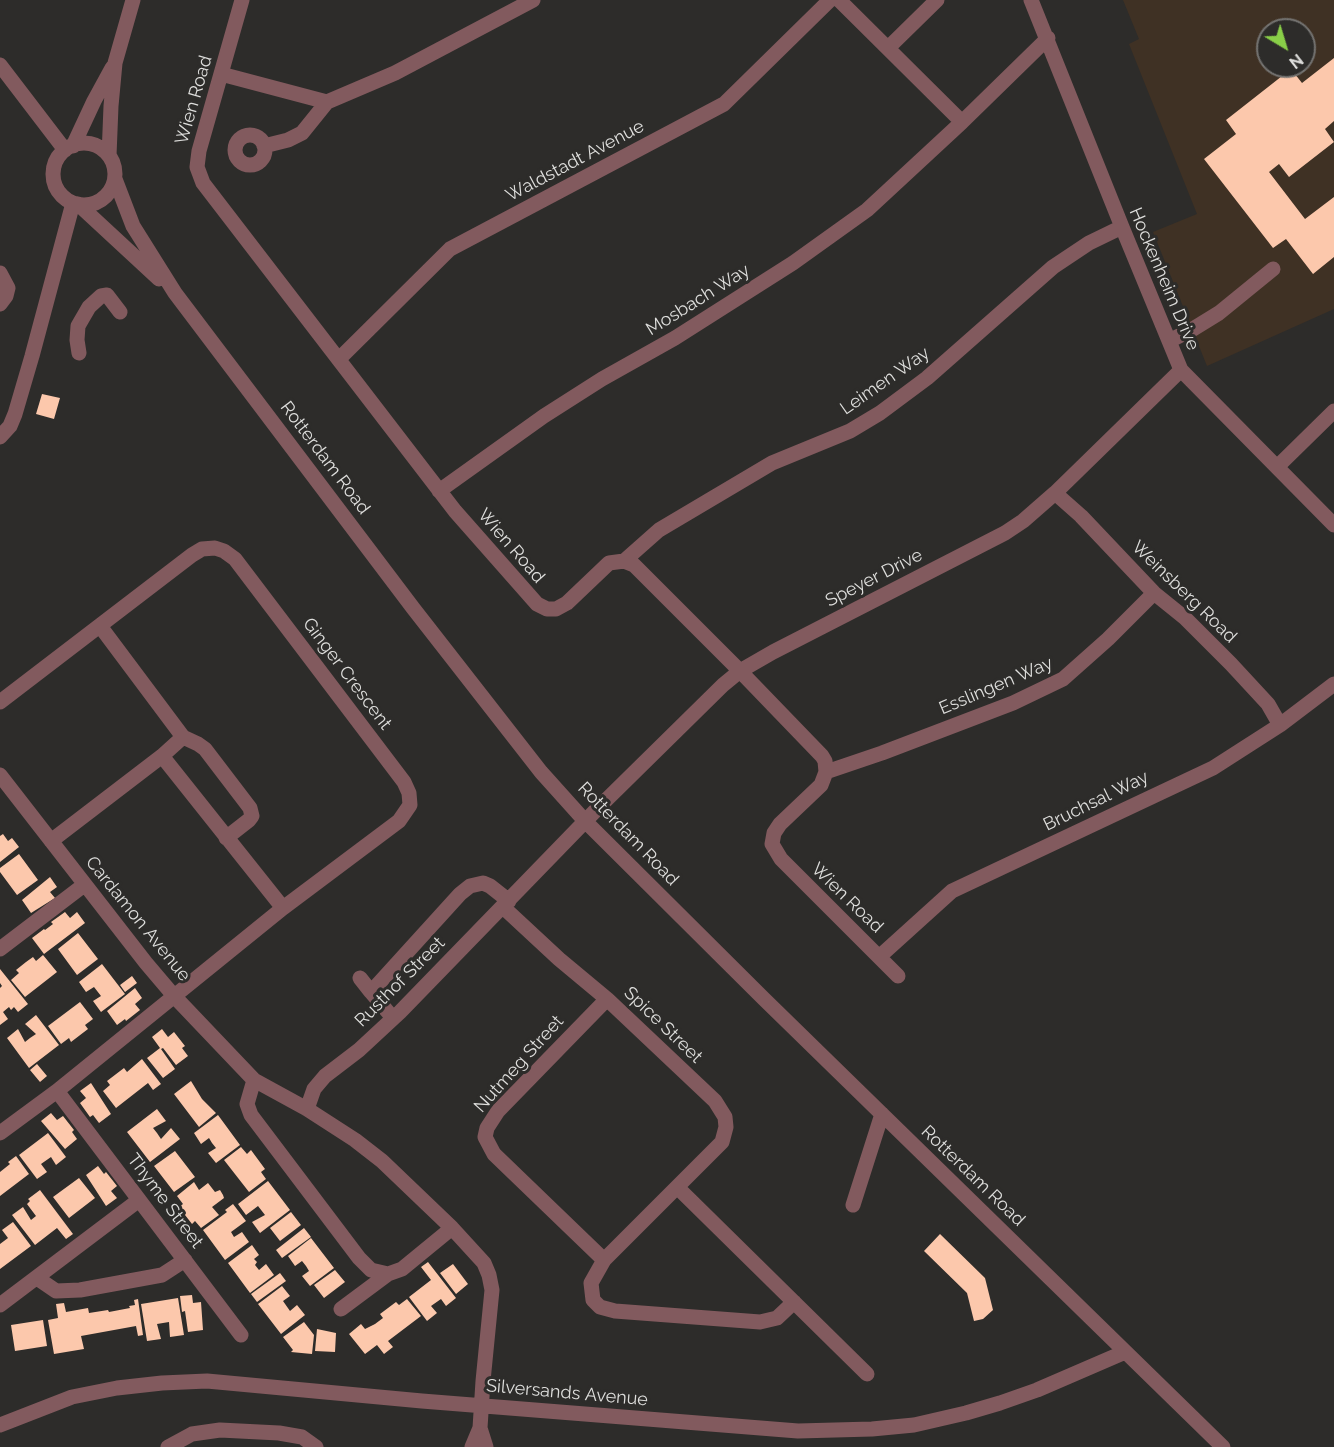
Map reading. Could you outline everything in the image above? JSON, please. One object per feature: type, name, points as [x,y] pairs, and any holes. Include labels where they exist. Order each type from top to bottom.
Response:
[{"type":"street","points":[[115,63],[69,148],[55,166],[54,181],[61,194],[75,204],[102,200],[108,194],[114,179],[110,156],[115,63],[132,0]]},
{"type":"street","name":"Wien Road","points":[[242,0],[199,151],[197,167],[199,175],[439,491],[528,594],[543,608],[550,610],[560,608],[604,567],[613,562],[624,561]]},
{"type":"street","points":[[264,146],[288,140],[302,133],[327,102],[394,73],[533,0]]},
{"type":"street","name":"Waldstadt Avenue","points":[[339,359],[450,249],[724,104],[830,0]]},
{"type":"street","points":[[839,0],[962,122]]},
{"type":"street","points":[[888,48],[936,0]]},
{"type":"street","name":"Hockenheim Drive","points":[[1031,0],[1181,370],[1334,525]]},
{"type":"street","name":"Mosbach Way","points":[[439,491],[544,416],[675,338],[794,263],[882,199],[1048,38]]},
{"type":"street","points":[[0,65],[69,148]]},
{"type":"street","points":[[221,74],[327,102]]},
{"type":"street","points":[[69,148],[93,145],[110,156]]},
{"type":"street","name":"Rotterdam Road","points":[[114,179],[136,231],[175,293],[412,608],[541,772],[585,821],[1223,1447]]},
{"type":"street","points":[[0,437],[10,426],[15,414],[75,204]]},
{"type":"street","name":"Rotterdam Road","points":[[75,204],[175,293]]},
{"type":"street","name":"Leimen Way","points":[[624,561],[659,530],[772,463],[850,431],[880,413],[927,378],[1053,267],[1089,243],[1122,227]]},
{"type":"street","points":[[1169,340],[1219,313],[1273,269]]},
{"type":"street","points":[[0,273],[8,288],[0,304]]},
{"type":"street","points":[[79,353],[78,326],[89,307],[101,296],[107,296],[120,312]]},
{"type":"street","name":"Speyer Drive","points":[[525,884],[708,699],[740,671],[1005,533],[1023,521],[1055,493],[1181,370]]},
{"type":"street","points":[[1277,467],[1334,411]]},
{"type":"street","name":"Weinsberg Road","points":[[1055,493],[1081,516],[1154,593],[1185,618],[1239,671],[1268,704],[1280,725]]},
{"type":"street","name":"Ginger Crescent","points":[[0,702],[192,555],[209,548],[224,551],[236,559],[404,782],[409,793],[410,805],[399,821],[283,908],[57,1091],[0,1133]]},
{"type":"street","points":[[624,561],[639,570],[822,756],[826,772]]},
{"type":"street","name":"Esslingen Way","points":[[826,772],[1013,703],[1064,679],[1154,593]]},
{"type":"street","points":[[100,626],[183,737],[205,749],[251,809],[249,820],[226,838]]},
{"type":"street","name":"Bruchsal Way","points":[[879,957],[952,891],[1213,768],[1280,725],[1334,684]]},
{"type":"street","points":[[51,842],[183,737]]},
{"type":"street","points":[[162,756],[283,908]]},
{"type":"street","name":"Wien Road","points":[[826,772],[816,792],[780,824],[774,833],[772,844],[781,860],[898,976]]},
{"type":"street","name":"Cardamon Avenue","points":[[0,775],[84,885],[174,996],[254,1080],[307,1109],[356,1140],[382,1161],[453,1228],[484,1263],[491,1284],[480,1428]]},
{"type":"street","name":"Spice Street","points":[[375,988],[470,886],[483,883],[490,886],[559,959],[607,999],[715,1101],[723,1112],[726,1127],[722,1142],[604,1260],[592,1277],[593,1300],[600,1307],[615,1311],[760,1322],[777,1318],[794,1302]]},
{"type":"street","name":"Rusthof Street","points":[[307,1109],[318,1083],[359,1050],[393,1018],[525,884]]},
{"type":"street","points":[[0,949],[84,885]]},
{"type":"street","points":[[360,978],[375,988],[393,1018]]},
{"type":"street","name":"Nutmeg Street","points":[[604,1260],[494,1154],[485,1137],[487,1128],[498,1112],[607,999]]},
{"type":"street","points":[[254,1080],[247,1104],[251,1115],[358,1258],[371,1270],[388,1274]]},
{"type":"street","name":"Thyme Street","points":[[57,1091],[241,1335]]},
{"type":"street","points":[[853,1205],[882,1114]]},
{"type":"street","points":[[677,1187],[867,1374]]},
{"type":"street","points":[[0,1305],[139,1200]]},
{"type":"street","points":[[341,1309],[388,1274],[402,1269],[453,1228]]},
{"type":"street","points":[[37,1278],[56,1291],[80,1290],[162,1275],[185,1260]]},
{"type":"street","name":"Silversands Avenue","points":[[0,1425],[72,1397],[117,1388],[207,1381],[422,1401],[798,1431],[872,1429],[914,1425],[992,1406],[1037,1390],[1121,1348]]},
{"type":"street","points":[[472,1447],[480,1428]]},
{"type":"street","points":[[480,1428],[486,1447]]},
{"type":"street","points":[[168,1447],[192,1434],[219,1430],[279,1433],[303,1437],[316,1447]]},
{"type":"shaded area","points":[[1123,0],[1334,0],[1334,309],[1207,366],[1153,232],[1197,214],[1129,44],[1139,39]]},
{"type":"building","points":[[1334,58],[1334,121],[1325,129],[1334,142],[1289,177],[1279,164],[1269,172],[1305,219],[1334,197],[1334,257],[1313,274],[1286,239],[1273,248],[1204,159],[1236,134],[1226,120],[1280,78],[1298,78],[1302,83],[1308,78],[1316,78],[1316,72]]},
{"type":"building","points":[[42,394],[60,398],[54,419],[36,414]]},
{"type":"building","points":[[3,834],[8,841],[12,838],[19,847],[0,862],[0,836]]},
{"type":"building","points":[[19,854],[38,880],[17,895],[0,872],[0,868]]},
{"type":"building","points":[[50,877],[57,887],[50,892],[55,898],[31,913],[22,900]]},
{"type":"building","points":[[65,912],[70,918],[77,912],[85,923],[44,954],[32,938],[53,924],[51,922]]},
{"type":"building","points":[[78,933],[98,959],[77,975],[58,949]]},
{"type":"building","points":[[43,955],[57,972],[25,997],[11,980],[19,973],[16,970],[26,962],[33,957],[36,961]]},
{"type":"building","points":[[102,964],[125,994],[101,1012],[93,1001],[101,996],[94,987],[86,992],[79,982]]},
{"type":"building","points":[[0,969],[28,1004],[18,1012],[14,1007],[11,1010],[9,1007],[3,1012],[8,1019],[0,1025],[0,988],[2,986]]},
{"type":"building","points":[[132,976],[137,983],[125,992],[120,985]]},
{"type":"building","points":[[135,988],[142,998],[135,1004],[140,1010],[117,1025],[107,1011]]},
{"type":"building","points":[[80,1002],[93,1019],[85,1025],[88,1029],[71,1042],[69,1038],[61,1044],[48,1026]]},
{"type":"building","points":[[36,1015],[59,1045],[29,1068],[7,1038],[18,1029],[25,1042],[36,1034],[25,1024]]},
{"type":"building","points":[[162,1029],[168,1037],[174,1032],[185,1046],[182,1048],[188,1056],[176,1065],[163,1048],[161,1049],[175,1069],[163,1078],[147,1058],[160,1048],[152,1037]]},
{"type":"building","points":[[142,1059],[161,1084],[153,1090],[148,1083],[116,1108],[103,1091],[110,1085],[107,1081],[124,1068],[127,1072]]},
{"type":"building","points":[[37,1064],[47,1076],[40,1082],[30,1070]]},
{"type":"building","points":[[191,1081],[202,1099],[216,1113],[199,1127],[174,1094]]},
{"type":"building","points":[[91,1083],[111,1114],[99,1123],[93,1115],[90,1117],[80,1103],[86,1098],[80,1091]]},
{"type":"building","points":[[157,1109],[166,1121],[153,1128],[161,1139],[171,1128],[180,1139],[150,1162],[127,1132]]},
{"type":"building","points":[[51,1113],[57,1120],[63,1116],[74,1130],[72,1132],[77,1139],[65,1149],[41,1121]]},
{"type":"building","points":[[218,1115],[240,1145],[216,1163],[208,1153],[216,1148],[209,1138],[201,1144],[194,1133]]},
{"type":"building","points":[[48,1133],[66,1157],[56,1165],[51,1157],[41,1164],[47,1172],[37,1179],[19,1155]]},
{"type":"building","points":[[241,1147],[247,1154],[251,1150],[265,1169],[261,1172],[266,1179],[249,1192],[224,1160]]},
{"type":"building","points":[[175,1151],[195,1177],[174,1192],[154,1166]]},
{"type":"building","points":[[16,1156],[29,1174],[0,1196],[0,1172]]},
{"type":"building","points":[[98,1166],[117,1186],[111,1191],[117,1198],[106,1206],[86,1175]]},
{"type":"building","points":[[79,1178],[95,1198],[69,1218],[53,1197]]},
{"type":"building","points":[[268,1181],[290,1210],[260,1233],[252,1222],[265,1215],[258,1206],[246,1215],[238,1204]]},
{"type":"building","points":[[194,1182],[199,1190],[208,1183],[215,1192],[220,1190],[224,1198],[212,1207],[219,1215],[201,1228],[195,1221],[192,1224],[179,1207],[183,1204],[177,1196]]},
{"type":"building","points":[[40,1190],[73,1234],[66,1239],[57,1228],[35,1245],[12,1215],[23,1207],[31,1220],[36,1216],[27,1204],[30,1201],[28,1199]]},
{"type":"building","points":[[233,1204],[246,1221],[231,1232],[234,1237],[242,1232],[249,1242],[225,1260],[203,1230],[227,1212],[225,1210]]},
{"type":"building","points":[[291,1212],[301,1225],[280,1241],[270,1228]]},
{"type":"building","points":[[13,1222],[31,1246],[0,1269],[0,1244],[8,1238],[2,1230]]},
{"type":"building","points":[[304,1228],[311,1237],[282,1258],[276,1250]]},
{"type":"building","points":[[940,1234],[985,1278],[993,1310],[983,1319],[974,1321],[967,1293],[924,1251]]},
{"type":"building","points":[[311,1238],[334,1268],[310,1286],[302,1276],[309,1271],[306,1266],[302,1261],[295,1266],[288,1256]]},
{"type":"building","points":[[252,1245],[259,1255],[254,1259],[257,1262],[255,1265],[259,1270],[266,1264],[274,1275],[250,1293],[228,1263]]},
{"type":"building","points":[[428,1262],[456,1298],[446,1306],[441,1299],[431,1306],[437,1313],[427,1321],[409,1297],[431,1280],[421,1267]]},
{"type":"building","points":[[453,1264],[468,1284],[456,1294],[440,1273]]},
{"type":"building","points":[[335,1270],[345,1282],[324,1298],[314,1285]]},
{"type":"building","points":[[280,1273],[286,1281],[257,1302],[251,1294]]},
{"type":"building","points":[[282,1286],[290,1296],[283,1301],[290,1311],[297,1305],[305,1315],[281,1334],[258,1304]]},
{"type":"building","points":[[192,1295],[193,1303],[201,1302],[203,1330],[188,1332],[180,1296]]},
{"type":"building","points":[[178,1298],[184,1335],[170,1337],[169,1322],[157,1324],[161,1339],[147,1341],[141,1304]]},
{"type":"building","points":[[138,1299],[143,1335],[138,1336],[136,1326],[81,1336],[84,1349],[54,1354],[48,1320],[58,1318],[56,1304],[64,1303],[66,1312],[88,1308],[89,1313],[108,1310],[109,1312],[130,1308],[129,1306],[135,1305],[134,1300]]},
{"type":"building","points":[[407,1299],[421,1316],[388,1341],[393,1347],[384,1354],[377,1345],[365,1354],[349,1334],[361,1324],[365,1329],[375,1324],[383,1318],[380,1314],[396,1302],[399,1305]]},
{"type":"building","points":[[43,1320],[47,1346],[15,1351],[11,1325]]},
{"type":"building","points":[[304,1322],[314,1335],[312,1354],[291,1352],[293,1350],[283,1337]]},
{"type":"building","points":[[317,1329],[336,1333],[335,1352],[315,1351]]}]
